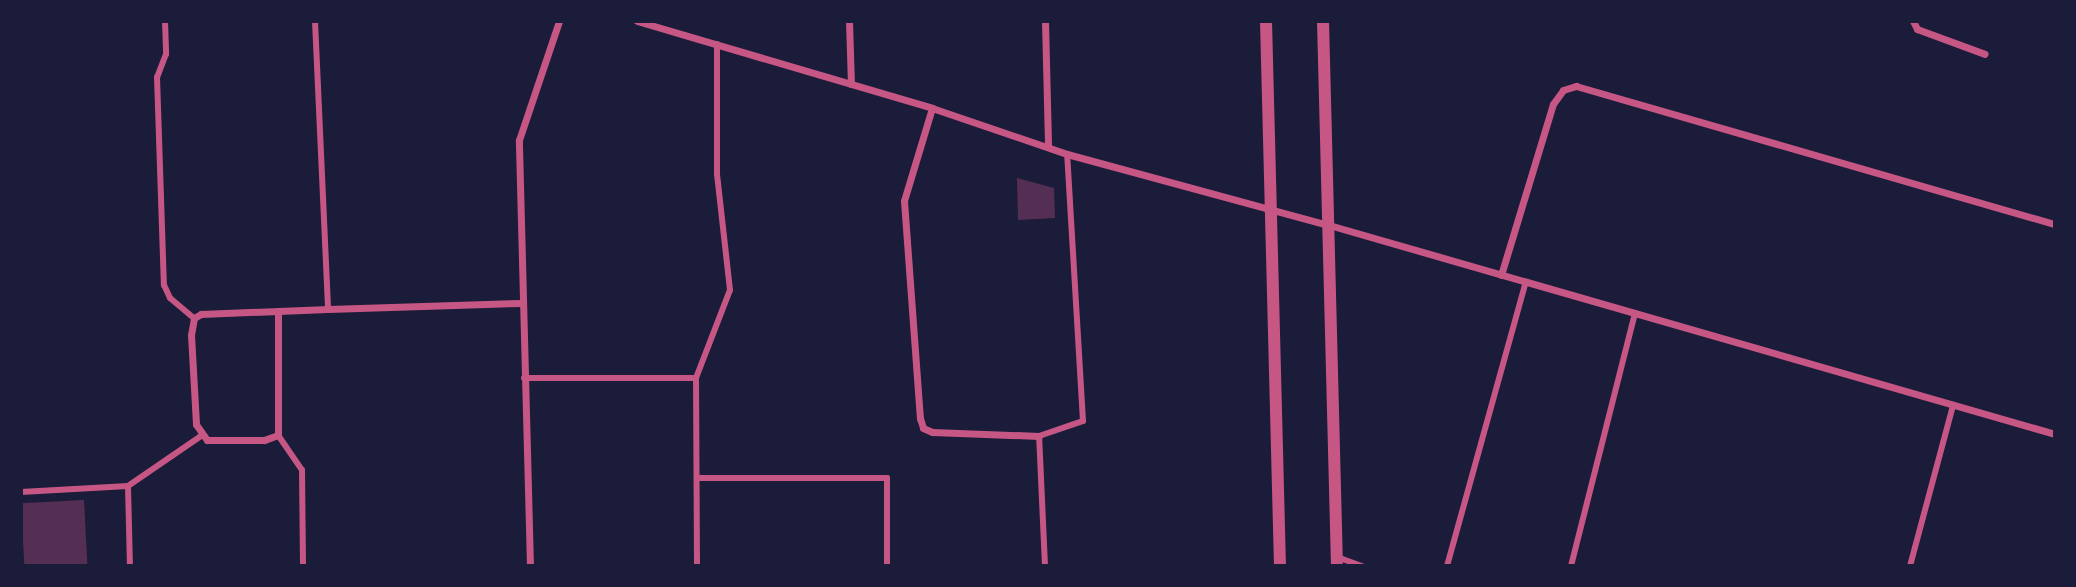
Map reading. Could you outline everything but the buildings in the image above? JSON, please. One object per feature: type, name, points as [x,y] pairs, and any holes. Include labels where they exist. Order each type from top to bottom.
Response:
[{"type":"street","points":[[165,21],[166,54],[157,77],[164,285],[170,298],[194,317],[278,311],[522,303]]},
{"type":"street","points":[[315,21],[328,309]]},
{"type":"street","points":[[530,566],[519,140],[559,21]]},
{"type":"street","points":[[637,21],[932,108],[1067,154],[1329,225],[2055,434]]},
{"type":"street","points":[[849,21],[851,84]]},
{"type":"street","points":[[1045,21],[1048,147]]},
{"type":"street","points":[[1266,21],[1280,566]]},
{"type":"street","points":[[1323,21],[1337,562],[1362,566]]},
{"type":"street","points":[[1913,21],[1917,29],[1985,54]]},
{"type":"street","points":[[697,566],[699,478],[696,378],[730,289],[717,174],[717,44]]},
{"type":"street","points":[[1501,275],[1553,104],[1563,89],[1576,86],[2055,224]]},
{"type":"street","points":[[932,108],[904,201],[918,408],[923,428],[1039,436],[1083,421],[1067,154]]},
{"type":"street","points":[[1447,566],[1526,282]]},
{"type":"street","points":[[278,311],[278,435],[302,470],[303,566]]},
{"type":"street","points":[[1571,566],[1635,313]]},
{"type":"street","points":[[194,317],[196,424],[201,436]]},
{"type":"street","points":[[524,378],[696,378]]},
{"type":"street","points":[[1910,566],[1953,405]]},
{"type":"street","points":[[21,492],[128,486],[201,436],[252,440],[278,435]]},
{"type":"street","points":[[1039,436],[1045,566]]},
{"type":"street","points":[[699,478],[887,478],[887,566]]},
{"type":"street","points":[[128,486],[130,566]]}]
